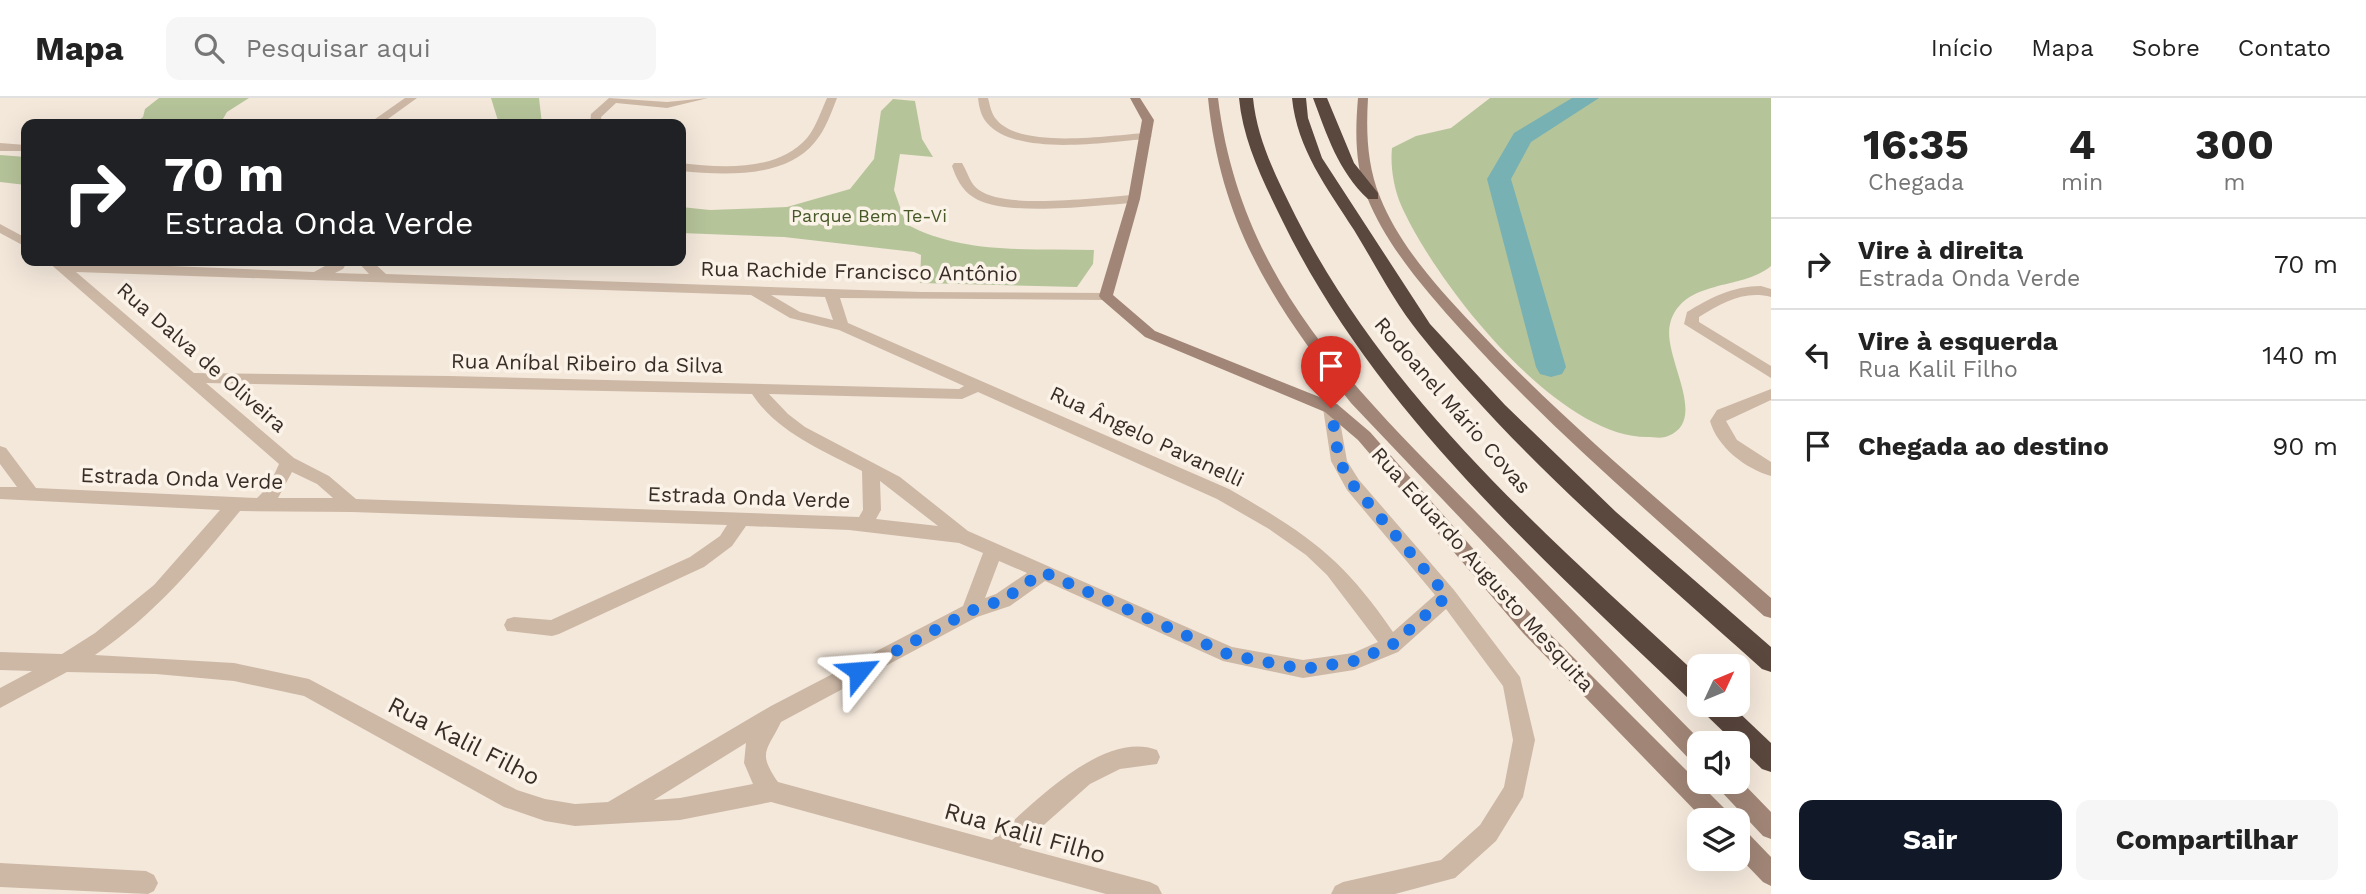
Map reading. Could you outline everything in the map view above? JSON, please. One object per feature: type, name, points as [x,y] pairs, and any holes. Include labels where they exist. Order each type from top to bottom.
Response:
[{"type":"highway","name":"Rodoanel Mário Covas","points":[[1246,98],[1256,148],[1292,230],[1341,314],[1423,417],[1505,508],[1687,681]]},
{"type":"highway","name":"Rodoanel Mário Covas","points":[[1299,98],[1301,118],[1315,159],[1424,328],[1498,410],[1608,518],[1771,662]]},
{"type":"highway","points":[[1320,98],[1346,168],[1356,182],[1373,196]]},
{"type":"highway","points":[[1727,718],[1771,760]]},
{"type":"main road","points":[[1106,296],[1135,199],[1146,136],[1148,120],[1135,98]]},
{"type":"main road","points":[[1213,98],[1222,162],[1241,218],[1272,283],[1326,361],[1357,399],[1687,742]]},
{"type":"main road","points":[[1363,98],[1360,141],[1373,196],[1391,232],[1440,298],[1487,352],[1549,412],[1771,610]]},
{"type":"main road","name":"Rua Eduardo Augusto Mesquita","points":[[1106,296],[1150,334],[1331,408],[1364,436],[1530,627],[1708,808]]},
{"type":"main road","points":[[1738,794],[1771,828]]},
{"type":"main road","points":[[1750,852],[1771,874]]},
{"type":"street","points":[[381,119],[412,98]]},
{"type":"street","points":[[596,119],[614,98],[667,105],[703,98]]},
{"type":"street","points":[[686,167],[738,170],[761,166],[786,156],[806,146],[816,134],[832,98]]},
{"type":"street","points":[[983,98],[988,116],[996,126],[1029,139],[1146,136]]},
{"type":"street","points":[[0,147],[21,148]]},
{"type":"street","points":[[958,166],[963,183],[971,191],[986,200],[1006,205],[1135,199]]},
{"type":"street","points":[[0,228],[21,240]]},
{"type":"street","name":"Rua Dalva de Oliveira","points":[[62,266],[288,462],[323,480],[352,505]]},
{"type":"street","name":"Rua Rachide Francisco Antônio","points":[[96,266],[314,278],[831,293],[1106,296]]},
{"type":"street","points":[[314,278],[336,266]]},
{"type":"street","points":[[369,266],[383,279]]},
{"type":"street","points":[[1771,293],[1752,289],[1739,292],[1692,315],[1691,324],[1771,373]]},
{"type":"street","name":"Rua Ângelo Pavanelli","points":[[754,290],[780,311],[813,322],[842,326],[1223,494],[1277,525],[1324,559],[1354,593],[1391,646]]},
{"type":"street","points":[[831,293],[842,326]]},
{"type":"street","name":"Rua Aníbal Ribeiro da Silva","points":[[192,379],[423,380],[962,394],[979,385]]},
{"type":"street","points":[[756,388],[765,406],[871,470],[893,480],[962,536]]},
{"type":"street","points":[[1771,394],[1723,414],[1717,421],[1719,430],[1733,445],[1771,470]]},
{"type":"street","points":[[1331,408],[1339,461],[1353,485],[1447,596],[1513,683],[1524,740],[1515,790],[1488,833],[1447,870],[1343,894]]},
{"type":"street","points":[[0,452],[31,494]]},
{"type":"street","name":"Rua Dalva de Oliveira","points":[[261,505],[276,490],[288,462]]},
{"type":"street","points":[[864,524],[872,510],[871,470]]},
{"type":"street","name":"Estrada Onda Verde","points":[[0,493],[261,505],[352,505],[864,524],[962,536],[1230,655],[1303,669],[1354,661],[1391,646],[1447,596]]},
{"type":"street","points":[[0,699],[64,664],[132,617],[176,577],[235,504]]},
{"type":"street","points":[[514,625],[552,628],[697,562],[726,541],[741,519]]},
{"type":"street","points":[[970,611],[988,572],[993,550]]},
{"type":"street","points":[[611,813],[778,713],[970,611],[1003,600],[1043,572]]},
{"type":"street","name":"Rua Kalil Filho","points":[[0,661],[194,669],[280,679],[309,688],[512,799],[545,810],[575,815],[680,809],[771,790],[1150,894]]},
{"type":"street","points":[[771,790],[753,765],[754,745],[778,713]]},
{"type":"street","points":[[995,852],[1082,777],[1118,759],[1149,757]]},
{"type":"street","points":[[0,875],[146,883]]},
{"type":"green space","points":[[159,98],[249,98],[227,112],[223,119],[140,119],[145,109]]},
{"type":"green space","points":[[491,98],[539,98],[541,119],[497,119]]},
{"type":"green space","points":[[1490,98],[1771,98],[1771,266],[1759,274],[1700,292],[1677,309],[1670,324],[1669,338],[1682,386],[1685,416],[1680,428],[1668,436],[1647,437],[1612,430],[1575,412],[1538,384],[1503,350],[1470,312],[1441,274],[1401,205],[1392,170],[1392,148],[1416,136],[1451,128]]},
{"type":"green space","name":"Parque Bem Te-Vi","points":[[893,99],[915,101],[922,139],[933,157],[900,154],[894,190],[906,224],[950,241],[974,245],[1094,250],[1093,264],[1077,287],[920,283],[921,255],[914,252],[784,237],[686,233],[686,208],[710,210],[787,207],[850,189],[874,159],[881,111]]},
{"type":"green space","points":[[0,155],[21,157],[21,184],[0,182]]},
{"type":"waterway","points":[[1551,367],[1499,179],[1522,138],[1588,98]]},
{"type":"route","points":[[859,671],[970,611],[1003,600],[1043,572],[1230,655],[1303,669],[1354,661],[1391,646],[1447,596],[1368,506],[1353,485],[1339,461],[1331,408]]}]
